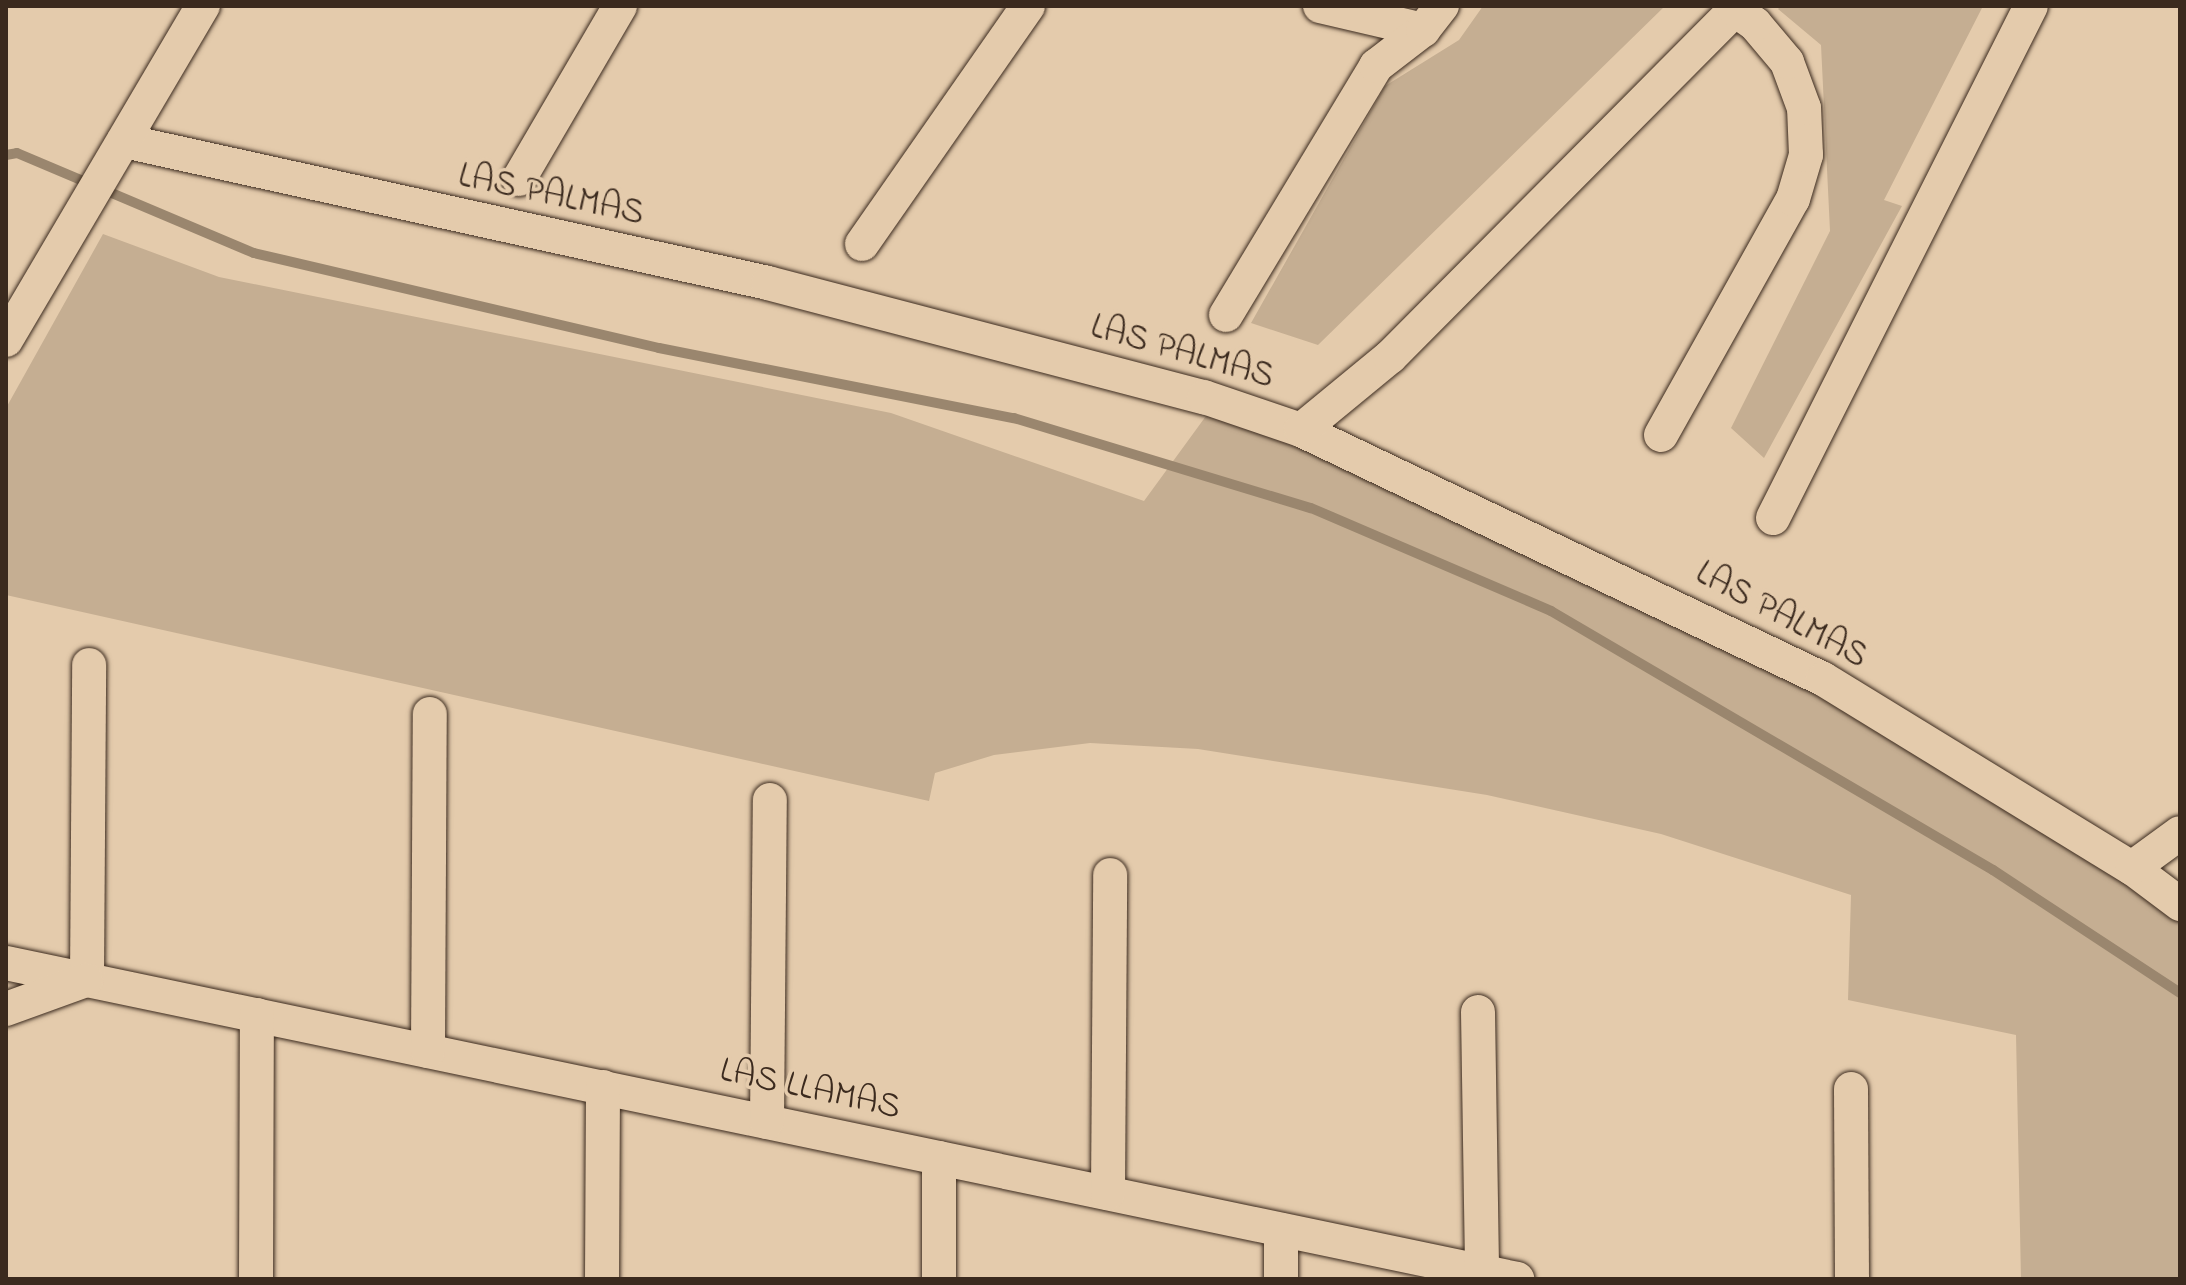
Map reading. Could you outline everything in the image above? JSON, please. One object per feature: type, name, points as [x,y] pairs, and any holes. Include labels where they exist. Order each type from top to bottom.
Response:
[{"type":"street","points":[[6,340],[203,6]]},
{"type":"street","points":[[519,179],[620,6]]},
{"type":"street","points":[[862,244],[1028,6]]},
{"type":"street","points":[[1320,6],[1433,18]]},
{"type":"street","points":[[1773,518],[2031,6]]},
{"type":"street","points":[[1301,430],[1390,357],[1736,8],[1764,33],[1787,62],[1804,108],[1806,155],[1793,199],[1661,435]]},
{"type":"street","points":[[1226,315],[1376,66],[1433,18]]},
{"type":"street","name":"LAS PALMAS","points":[[117,154],[768,283],[1204,397],[1301,430],[1823,679],[2132,868],[2180,904]]},
{"type":"street","points":[[6,1009],[87,979],[89,665]]},
{"type":"street","points":[[428,1051],[430,714]]},
{"type":"street","points":[[767,1122],[770,800]]},
{"type":"street","points":[[2132,868],[2180,833]]},
{"type":"street","points":[[1108,1193],[1110,875]]},
{"type":"street","name":"LAS LLAMAS","points":[[6,963],[1517,1279]]},
{"type":"street","points":[[1478,1012],[1482,1272]]},
{"type":"street","points":[[256,1279],[257,1015]]},
{"type":"street","points":[[602,1279],[603,1087]]},
{"type":"street","points":[[1851,1089],[1852,1279]]},
{"type":"street","points":[[939,1158],[939,1279]]},
{"type":"street","points":[[1281,1230],[1281,1279]]},
{"type":"shaded area","points":[[1483,6],[1665,6],[1318,345],[1251,323],[1385,86],[1459,40]]},
{"type":"shaded area","points":[[1781,6],[1983,6],[1884,200],[1902,206],[1764,458],[1731,428],[1830,231],[1821,45],[1778,9]]},
{"type":"shaded area","points":[[103,234],[219,277],[891,413],[1144,501],[1214,405],[1811,681],[2180,910],[2180,1279],[2021,1279],[2016,1035],[1848,1000],[1851,895],[1661,834],[1487,795],[1198,749],[1090,743],[994,755],[935,773],[929,801],[6,595],[6,408]]},
{"type":"waterway","points":[[6,155],[17,153],[254,253],[659,348],[1014,418],[1311,508],[1551,611],[1993,870],[2180,993]]}]
